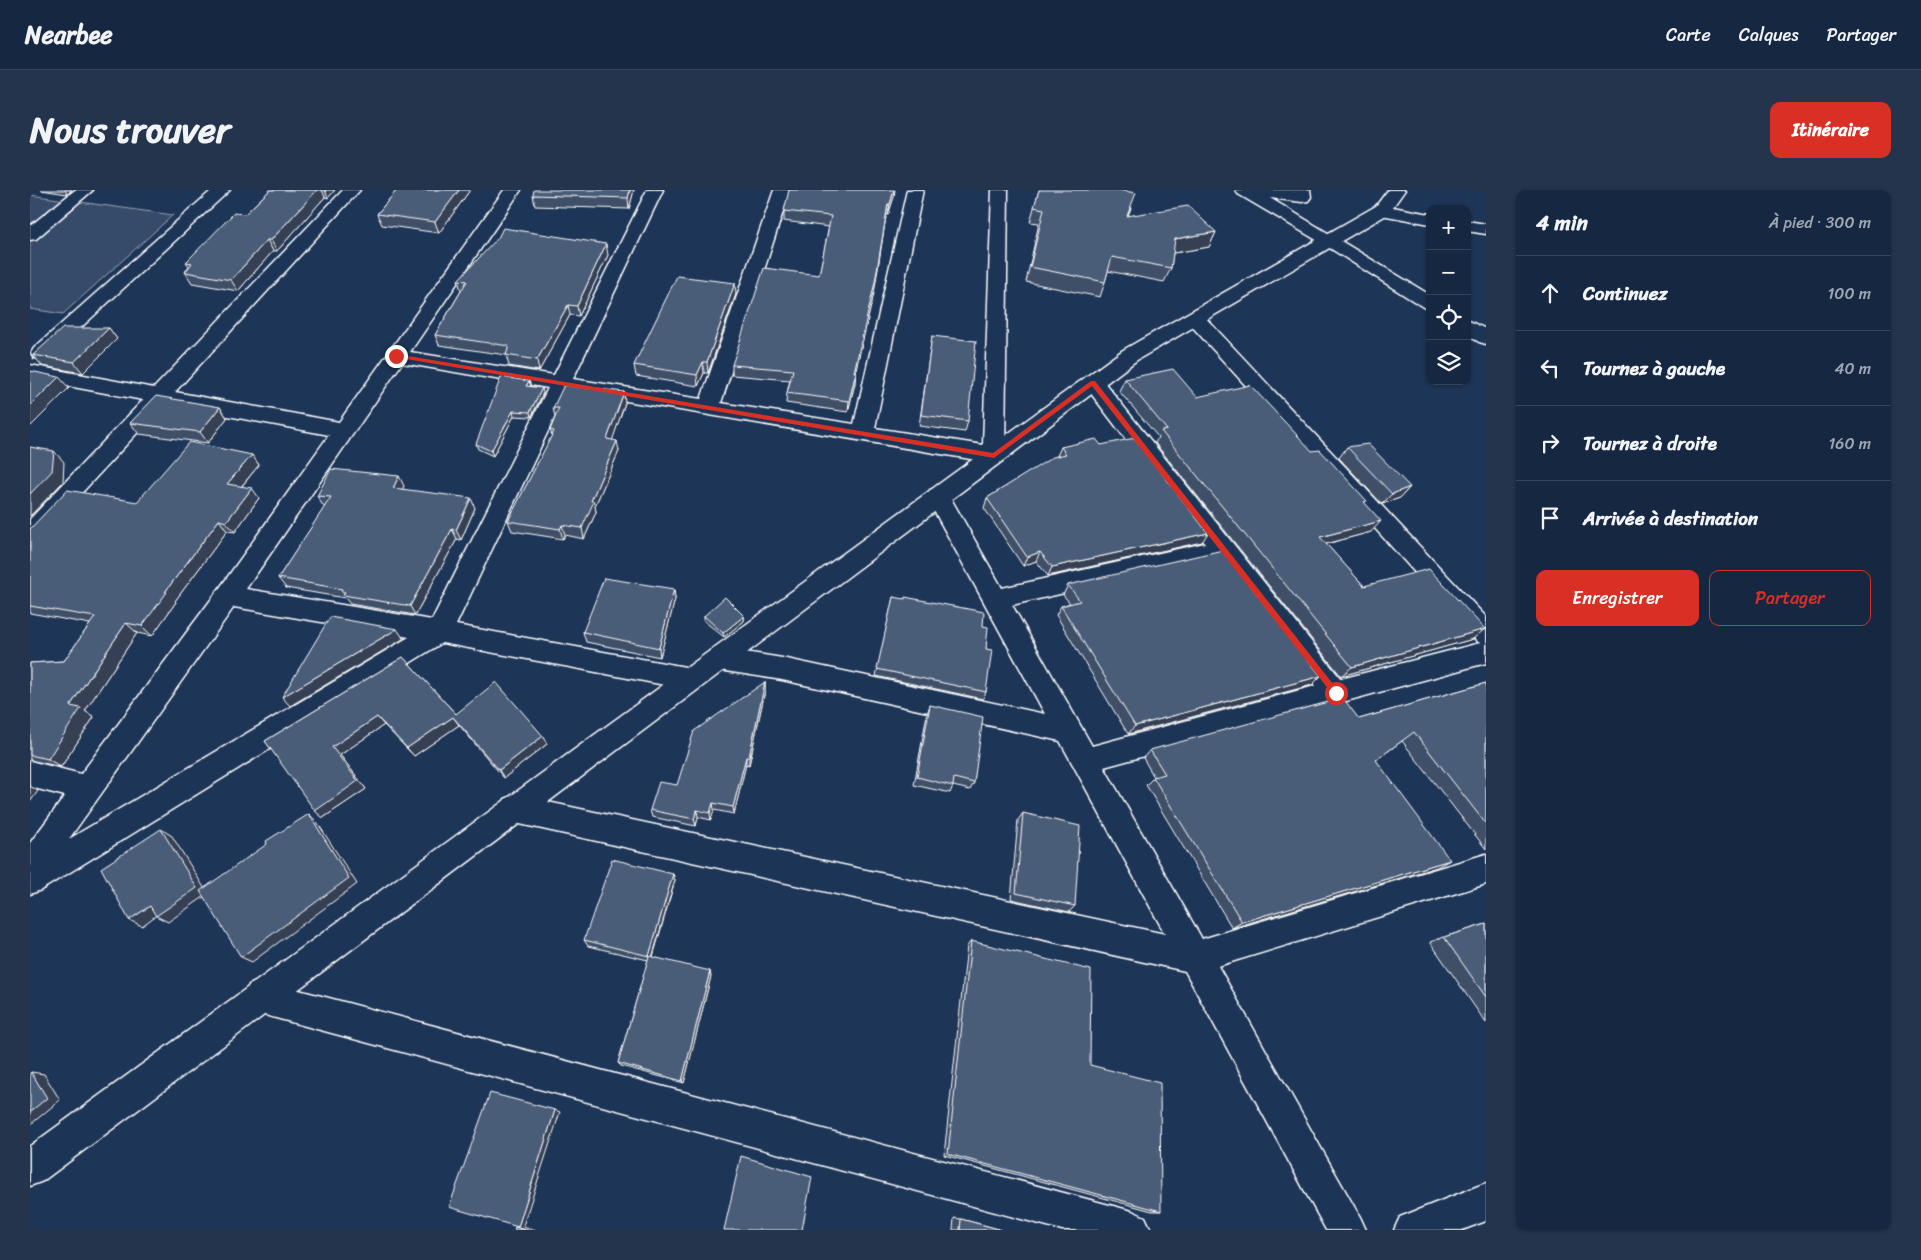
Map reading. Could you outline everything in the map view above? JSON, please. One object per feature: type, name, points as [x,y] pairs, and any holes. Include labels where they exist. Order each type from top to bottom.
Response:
[{"type":"street","points":[[30,235],[85,190]]},
{"type":"street","points":[[30,364],[222,190]]},
{"type":"street","points":[[30,534],[352,190]]},
{"type":"street","points":[[30,868],[228,596],[513,190]]},
{"type":"street","points":[[30,878],[439,632],[655,190]]},
{"type":"street","points":[[710,408],[782,190]]},
{"type":"street","points":[[863,434],[915,190]]},
{"type":"street","points":[[994,455],[1000,190]]},
{"type":"street","points":[[1244,190],[1302,197],[1302,190]]},
{"type":"street","points":[[1244,190],[1331,241],[1426,300]]},
{"type":"street","points":[[30,1168],[1130,355],[1382,210],[1397,190]]},
{"type":"street","points":[[1382,210],[1426,218]]},
{"type":"street","points":[[1471,227],[1486,229]]},
{"type":"street","points":[[1195,318],[1486,634]]},
{"type":"street","points":[[1471,329],[1486,338]]},
{"type":"street","points":[[396,356],[994,455]]},
{"type":"street","points":[[30,372],[344,430]]},
{"type":"street","points":[[1093,382],[1336,693]]},
{"type":"street","points":[[938,496],[1347,1230]]},
{"type":"street","points":[[996,599],[1223,548]]},
{"type":"street","points":[[228,596],[439,632],[691,679]]},
{"type":"street","points":[[1085,760],[1486,652]]},
{"type":"street","points":[[718,659],[782,669],[1069,731]]},
{"type":"street","points":[[30,774],[88,789]]},
{"type":"street","points":[[515,809],[1195,957],[1486,869]]},
{"type":"street","points":[[261,997],[1132,1230]]},
{"type":"street","points":[[1413,1230],[1486,1202]]},
{"type":"shaded area","points":[[30,195],[173,215],[63,314],[30,309]]},
{"type":"building","points":[[270,190],[317,190],[271,240],[267,240],[231,280],[185,272],[192,263],[186,262],[234,213],[245,214]]},
{"type":"building","points":[[397,190],[459,190],[435,222],[377,214]]},
{"type":"building","points":[[534,190],[630,190],[628,198],[533,195]]},
{"type":"building","points":[[789,190],[894,190],[890,204],[888,204],[875,282],[849,401],[787,393],[793,370],[732,365],[764,268],[819,275],[831,216],[784,211]]},
{"type":"building","points":[[1039,190],[1118,190],[1136,193],[1127,216],[1188,206],[1216,232],[1175,239],[1171,268],[1112,257],[1105,282],[1030,267],[1044,209],[1034,207]]},
{"type":"building","points":[[503,228],[606,244],[577,306],[568,305],[537,360],[506,355],[509,346],[435,335],[467,281],[458,280],[498,238]]},
{"type":"building","points":[[677,276],[735,283],[707,362],[703,362],[697,375],[634,365]]},
{"type":"building","points":[[63,328],[109,328],[74,362],[33,355]]},
{"type":"building","points":[[932,336],[976,341],[968,421],[921,415]]},
{"type":"building","points":[[1173,369],[1197,397],[1250,385],[1312,451],[1320,450],[1367,501],[1364,502],[1381,521],[1320,537],[1364,586],[1429,569],[1485,629],[1352,667],[1161,431],[1167,430],[1125,379]]},
{"type":"building","points":[[30,371],[59,377],[30,406]]},
{"type":"building","points":[[501,377],[529,381],[526,386],[542,388],[530,412],[513,411],[491,451],[476,444]]},
{"type":"building","points":[[564,385],[624,392],[607,439],[617,441],[591,501],[594,501],[582,528],[562,525],[560,529],[508,521],[554,431],[550,430],[559,408],[553,408]]},
{"type":"building","points":[[156,396],[220,407],[200,432],[130,423]]},
{"type":"building","points":[[1135,438],[1208,533],[1052,567],[1040,552],[1027,557],[987,498],[1053,457],[1066,454],[1061,447],[1096,439],[1101,445]]},
{"type":"building","points":[[189,442],[252,455],[227,484],[252,488],[226,522],[219,520],[142,626],[126,623],[70,706],[81,708],[48,759],[30,755],[30,663],[64,661],[95,617],[30,606],[30,529],[67,490],[137,502]]},
{"type":"building","points":[[1368,444],[1410,487],[1392,494],[1347,447]]},
{"type":"building","points":[[30,447],[54,451],[52,471],[30,494]]},
{"type":"building","points":[[331,469],[399,476],[393,488],[471,498],[456,530],[452,529],[410,606],[343,595],[345,592],[341,591],[342,589],[278,578],[331,497],[317,496]]},
{"type":"building","points":[[1223,550],[1321,676],[1135,726],[1061,606],[1080,601],[1068,585]]},
{"type":"building","points":[[604,578],[674,589],[659,648],[583,632]]},
{"type":"building","points":[[725,597],[744,616],[723,633],[704,616]]},
{"type":"building","points":[[893,597],[905,599],[905,597],[984,612],[983,626],[988,627],[986,649],[992,650],[986,692],[877,669]]},
{"type":"building","points":[[330,617],[397,629],[282,697]]},
{"type":"building","points":[[403,657],[456,714],[496,682],[543,736],[499,770],[453,717],[407,748],[377,717],[332,747],[358,781],[315,811],[265,741]]},
{"type":"building","points":[[765,682],[749,757],[746,757],[733,807],[713,803],[710,813],[697,810],[694,819],[650,810],[659,782],[677,785],[694,731]]},
{"type":"building","points":[[1486,683],[1486,824],[1414,732],[1376,760],[1450,860],[1242,922],[1153,777],[1165,774],[1150,750],[1343,698],[1359,719]]},
{"type":"building","points":[[930,705],[983,717],[974,783],[954,778],[953,786],[917,777]]},
{"type":"building","points":[[1023,813],[1080,826],[1075,906],[1016,893]]},
{"type":"building","points":[[309,814],[349,878],[241,957],[200,891],[267,844],[266,841]]},
{"type":"building","points":[[161,829],[197,888],[156,916],[150,906],[129,920],[101,868]]},
{"type":"building","points":[[612,859],[673,874],[649,956],[584,940]]},
{"type":"building","points":[[1486,924],[1486,997],[1444,937]]},
{"type":"building","points":[[971,941],[1091,970],[1090,1065],[1160,1083],[1161,1211],[948,1154]]},
{"type":"building","points":[[649,956],[710,971],[682,1081],[618,1063]]},
{"type":"building","points":[[30,1073],[47,1098],[30,1112]]},
{"type":"building","points":[[490,1093],[555,1110],[518,1227],[449,1207]]},
{"type":"building","points":[[741,1156],[812,1177],[802,1230],[724,1230]]},
{"type":"building","points":[[961,1219],[1002,1230],[960,1230]]},
{"type":"building","points":[[515,1227],[525,1230],[514,1230]]},
{"type":"route","points":[[396,356],[994,455],[1093,382],[1336,693]]}]
